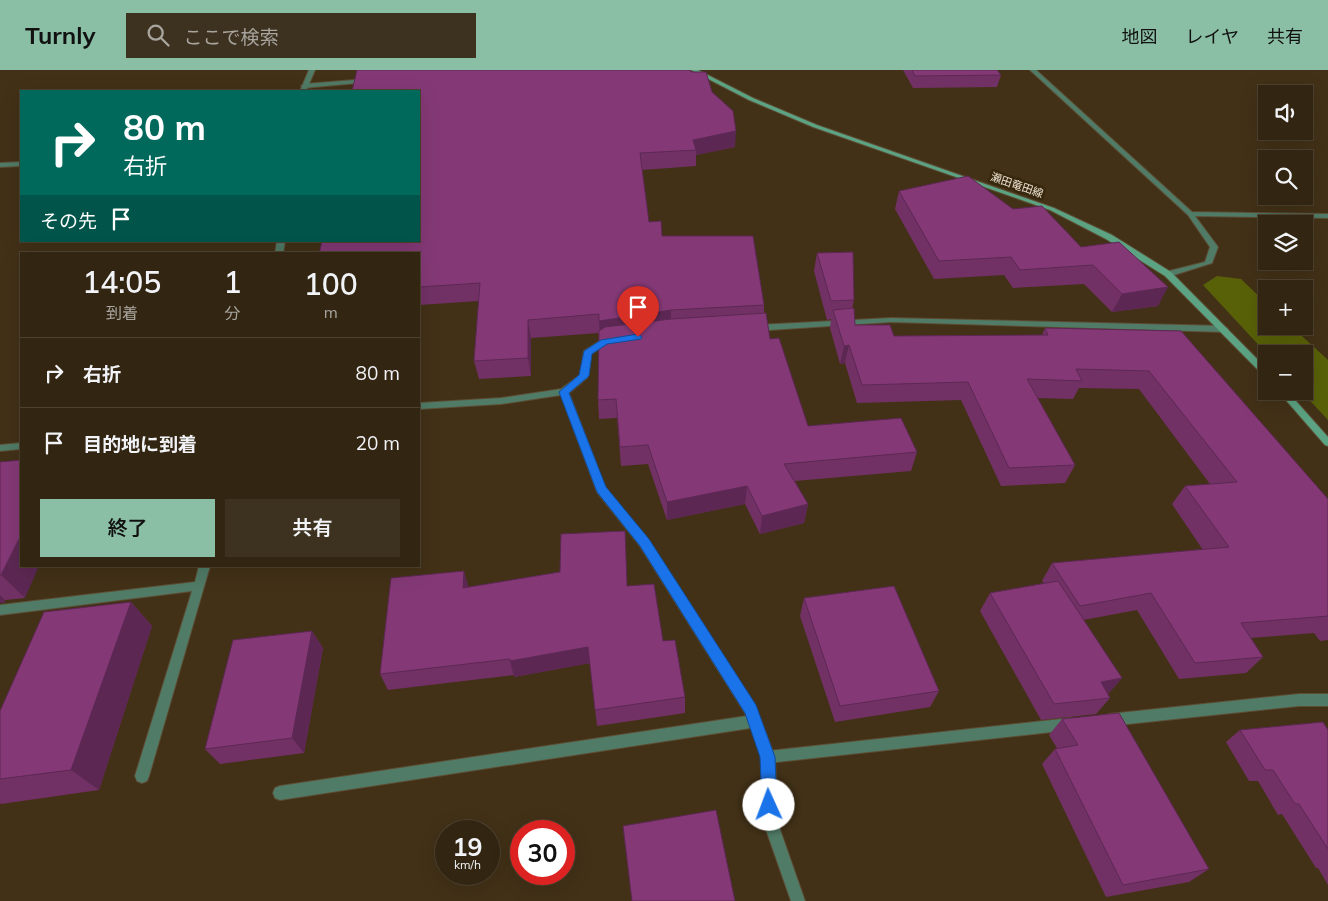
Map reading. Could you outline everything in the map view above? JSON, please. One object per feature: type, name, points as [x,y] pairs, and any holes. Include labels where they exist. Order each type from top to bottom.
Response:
[{"type":"main road","name":"瀬田竜田線","points":[[694,70],[751,99],[815,126],[1052,210],[1109,236],[1168,274],[1258,365]]},
{"type":"main road","points":[[1290,400],[1328,443]]},
{"type":"street","points":[[303,88],[312,70]]},
{"type":"street","points":[[1033,70],[1190,214],[1214,247],[1208,263],[1168,274]]},
{"type":"street","points":[[303,88],[373,80]]},
{"type":"street","points":[[0,165],[20,164]]},
{"type":"street","points":[[1190,214],[1328,216]]},
{"type":"street","points":[[749,328],[891,320],[1224,329]]},
{"type":"street","points":[[420,406],[501,401],[564,392],[584,376],[587,353],[604,342],[614,340]]},
{"type":"street","points":[[564,392],[601,488],[644,543],[751,710],[768,757],[770,821],[798,901]]},
{"type":"street","points":[[0,448],[20,446]]},
{"type":"street","points":[[142,776],[205,567]]},
{"type":"street","points":[[0,610],[199,586]]},
{"type":"street","points":[[768,757],[1299,700],[1328,700]]},
{"type":"street","points":[[280,793],[755,721]]},
{"type":"green space","points":[[1217,276],[1241,279],[1258,295],[1258,335],[1301,335],[1312,345],[1259,345],[1203,285]]},
{"type":"green space","points":[[1313,346],[1328,360],[1328,420],[1309,400],[1313,400]]},
{"type":"building","points":[[357,70],[689,70],[692,72],[706,72],[712,92],[733,111],[736,131],[693,140],[696,150],[640,153],[649,222],[661,221],[662,236],[753,236],[764,305],[671,310],[599,321],[599,314],[528,320],[528,358],[474,361],[480,283],[420,287],[420,252],[319,252],[322,242],[420,242],[420,90],[352,90]]},
{"type":"building","points":[[912,70],[997,70],[1001,75],[915,76]]},
{"type":"building","points":[[968,176],[1013,209],[1042,206],[1081,247],[1119,242],[1168,287],[1122,294],[1093,265],[1020,270],[1011,257],[939,261],[899,191]]},
{"type":"building","points":[[853,252],[854,300],[831,301],[817,253]]},
{"type":"building","points":[[854,308],[855,325],[890,325],[894,336],[1048,335],[1045,328],[1181,331],[1328,499],[1328,616],[1241,623],[1263,657],[1195,663],[1151,593],[1080,606],[1052,563],[1229,547],[1185,486],[1237,482],[1149,371],[1076,369],[1082,381],[1027,379],[1075,465],[1009,468],[968,382],[862,385],[849,345],[844,346],[833,310]]},
{"type":"building","points":[[766,313],[770,339],[779,338],[808,426],[901,418],[917,452],[784,464],[808,504],[762,516],[747,486],[667,502],[648,445],[620,447],[616,399],[598,400],[599,331],[605,327],[671,319]]},
{"type":"building","points":[[20,460],[20,537],[1,575],[0,575],[0,462]]},
{"type":"building","points":[[625,531],[627,586],[654,584],[663,641],[675,640],[685,697],[595,710],[588,647],[510,661],[510,659],[380,674],[391,578],[464,571],[463,588],[560,572],[561,534]]},
{"type":"building","points":[[1058,581],[1122,678],[1101,682],[1110,698],[1054,704],[990,593]]},
{"type":"building","points":[[894,586],[939,691],[840,706],[804,598]]},
{"type":"building","points":[[131,602],[71,770],[0,779],[0,711],[44,612]]},
{"type":"building","points":[[312,631],[292,738],[205,749],[233,640]]},
{"type":"building","points":[[1119,713],[1209,869],[1123,885],[1055,749],[1078,745],[1062,719]]},
{"type":"building","points":[[1323,722],[1328,730],[1328,849],[1299,804],[1295,804],[1273,770],[1265,770],[1240,730]]},
{"type":"building","points":[[716,810],[735,901],[632,901],[623,826]]},
{"type":"route","points":[[638,337],[604,342],[587,353],[584,376],[564,392],[601,488],[644,543],[751,710],[768,757],[769,805]]}]
